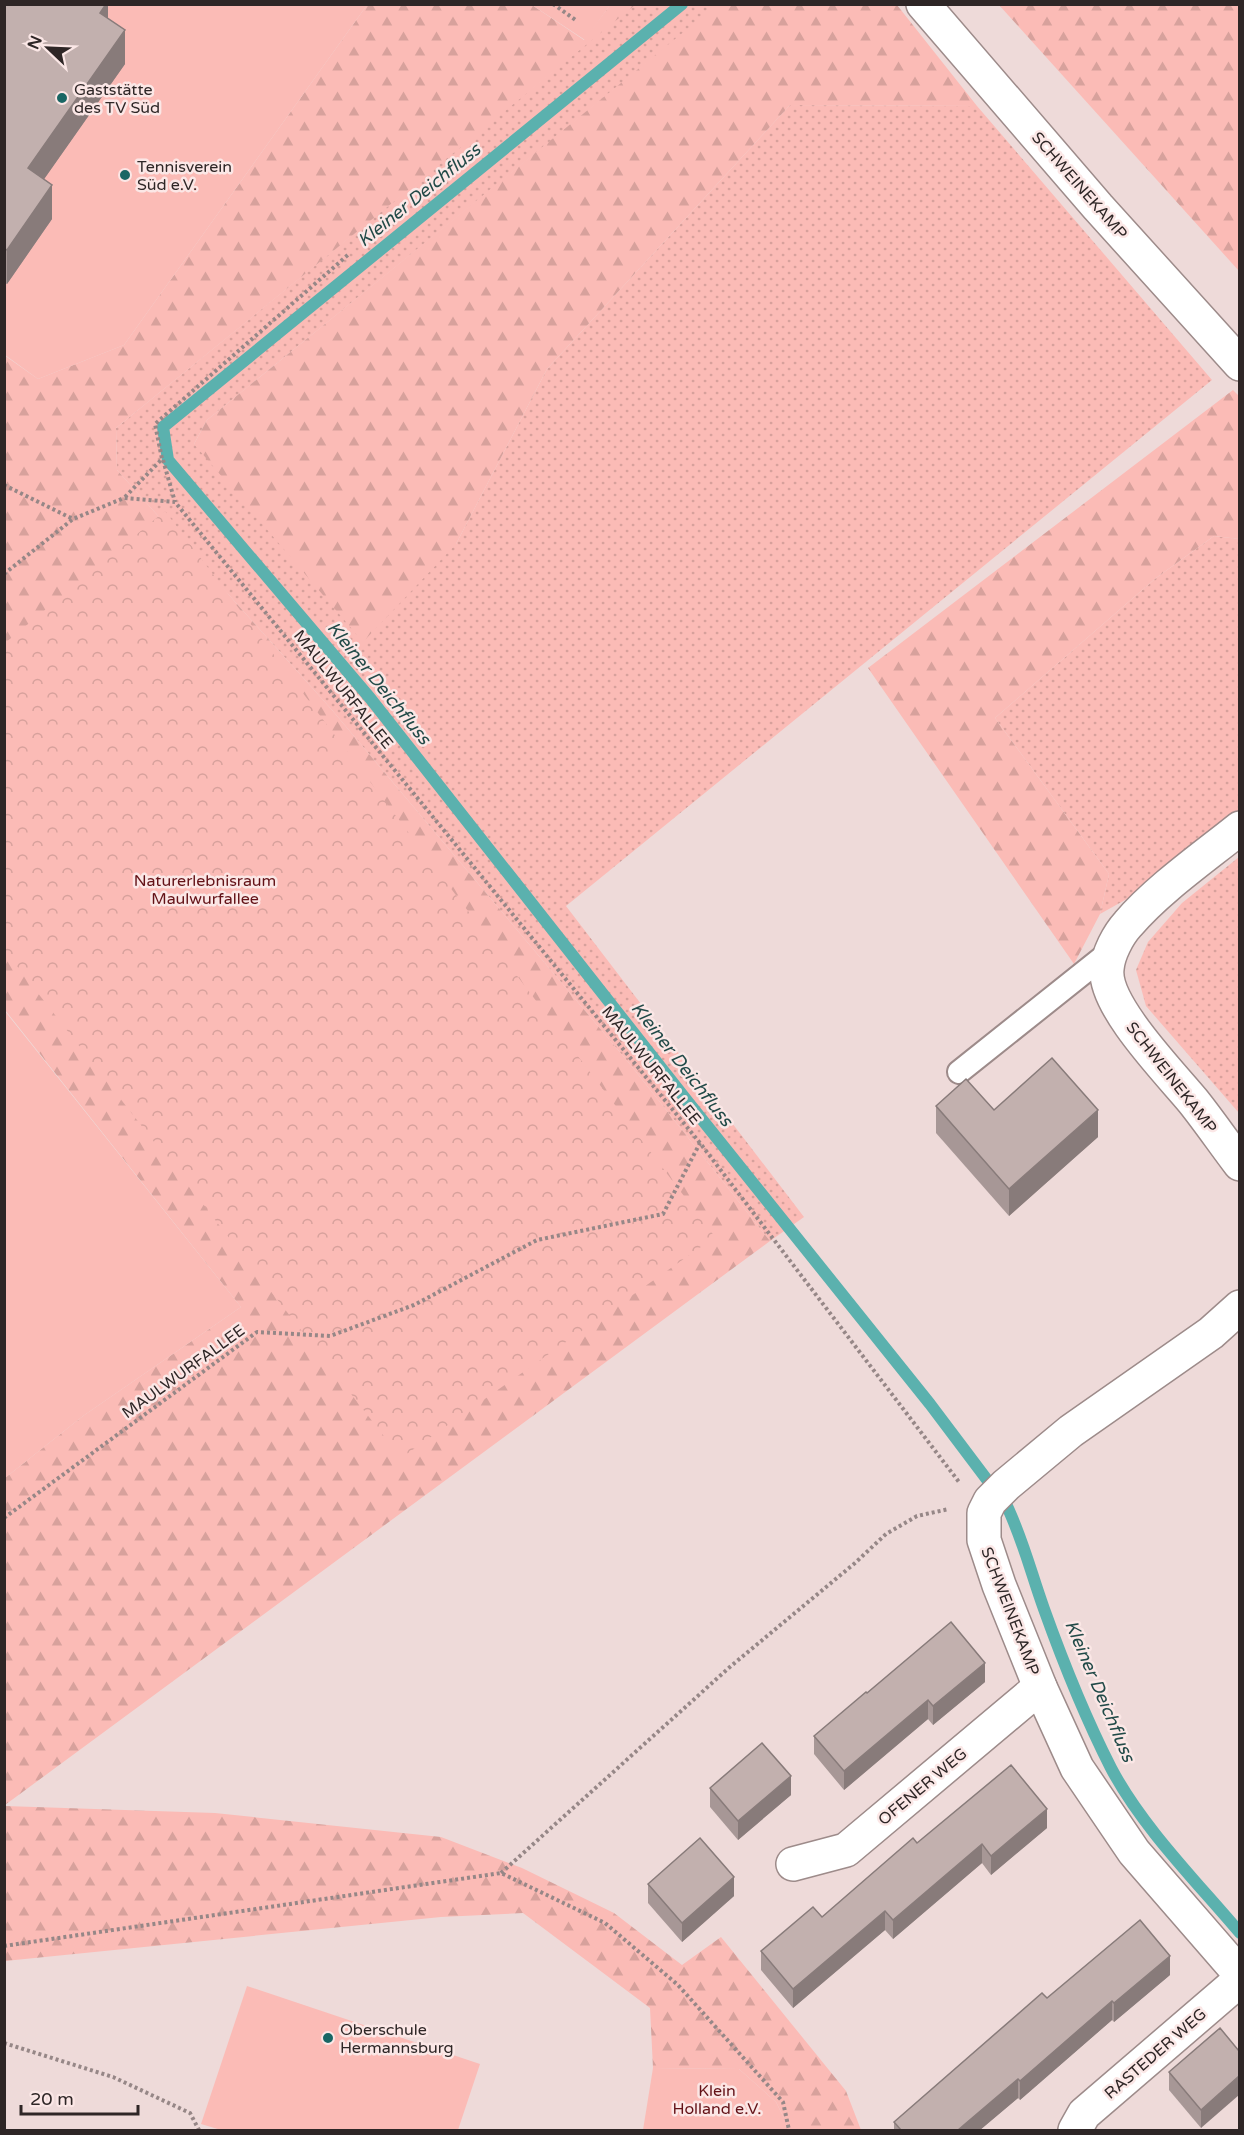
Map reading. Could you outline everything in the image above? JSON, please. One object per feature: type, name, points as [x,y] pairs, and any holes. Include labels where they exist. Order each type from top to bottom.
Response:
[{"type":"street","name":"SCHWEINEKAMP","points":[[923,4],[1098,207],[1239,364]]},
{"type":"street","name":"SCHWEINEKAMP","points":[[1239,828],[1127,924],[1112,950],[1106,970],[1110,990],[1128,1022],[1194,1102],[1239,1164]]},
{"type":"street","points":[[984,1513],[990,1501],[1006,1485],[1071,1431],[1211,1333],[1239,1307]]},
{"type":"street","name":"SCHWEINEKAMP","points":[[984,1513],[984,1540],[999,1585],[1040,1687],[1077,1768],[1134,1852],[1239,1974]]},
{"type":"street","name":"OFENER WEG","points":[[794,1864],[846,1850],[1040,1687]]},
{"type":"street","name":"RASTEDER WEG","points":[[1075,2130],[1084,2114],[1239,1980]]},
{"type":"lane","points":[[959,1072],[1112,950]]},
{"type":"path","points":[[553,4],[577,21]]},
{"type":"path","points":[[124,498],[175,502],[162,459],[156,424],[350,254]]},
{"type":"path","points":[[4,574],[73,519],[124,498],[162,459]]},
{"type":"path","points":[[4,485],[73,519]]},
{"type":"path","name":"MAULWURFALLEE","points":[[4,1518],[257,1332],[330,1336],[414,1305],[537,1240],[663,1214],[700,1143],[175,502]]},
{"type":"path","points":[[700,1143],[984,1513]]},
{"type":"path","points":[[4,1946],[501,1873],[731,1666],[855,1563],[886,1534],[917,1516],[960,1507],[984,1513]]},
{"type":"path","points":[[501,1873],[605,1923],[678,1985],[783,2102],[789,2130]]},
{"type":"path","points":[[4,2043],[113,2077],[190,2113],[199,2130]]},
{"type":"green space","points":[[635,4],[718,5],[207,420],[194,444],[456,544],[547,369],[790,105],[977,106],[1212,380],[566,906],[804,1217],[770,1241],[629,1063],[332,710],[117,470],[116,428]]},
{"type":"green space","points":[[718,4],[897,5],[977,106],[790,105],[547,369],[456,544],[363,642],[194,444],[207,420]]},
{"type":"green space","name":"Tennisverein Süd e.V.","points":[[5,5],[367,5],[124,345],[38,379],[5,355]]},
{"type":"green space","points":[[367,5],[532,5],[584,40],[610,5],[635,5],[116,428],[117,470],[332,710],[629,1063],[770,1241],[5,1805],[5,1478],[83,1416],[241,1307],[5,1010],[4,355],[38,379],[124,345]]},
{"type":"green space","points":[[532,5],[610,5],[585,40]]},
{"type":"green space","points":[[999,5],[1239,5],[1239,271]]},
{"type":"green space","points":[[1233,390],[1240,397],[1239,539],[1214,536],[1156,578],[995,718],[1109,874],[1100,914],[1074,964],[868,668]]},
{"type":"green space","name":"Naturerlebnisraum Maulwurfallee","points":[[165,511],[715,1237],[401,1458],[5,951],[5,643]]},
{"type":"green space","points":[[1214,536],[1239,539],[1239,811],[1150,886],[1100,914],[1109,874],[995,718],[1156,578]]},
{"type":"green space","points":[[1239,857],[1239,1113],[1146,1006],[1136,970],[1148,942],[1182,903]]},
{"type":"green space","points":[[4,1010],[241,1307],[83,1416],[5,1478]]},
{"type":"green space","points":[[5,1806],[215,1813],[441,1837],[522,1868],[614,1913],[682,1965],[721,1937],[846,2091],[861,2130],[790,2130],[776,2102],[739,2069],[653,2068],[650,2008],[523,1913],[441,1917],[5,1961]]},
{"type":"green space","points":[[247,1986],[480,2064],[458,2130],[221,2130],[201,2124]]},
{"type":"green space","name":"Klein Holland e.V.","points":[[653,2068],[739,2069],[776,2102],[790,2130],[643,2130]]},
{"type":"building","points":[[4,4],[106,4],[100,13],[125,30],[28,168],[52,185],[7,250],[4,248]]},
{"type":"building","points":[[1052,1058],[1098,1110],[1009,1189],[936,1106],[966,1079],[994,1110]]},
{"type":"building","points":[[951,1622],[985,1663],[933,1706],[928,1700],[844,1771],[814,1736]]},
{"type":"building","points":[[762,1743],[791,1776],[738,1821],[710,1788]]},
{"type":"building","points":[[1011,1765],[1047,1809],[991,1856],[982,1844],[893,1920],[885,1911],[793,1989],[761,1951],[813,1907],[822,1917],[913,1838],[917,1843]]},
{"type":"building","points":[[700,1838],[734,1877],[682,1923],[648,1884]]},
{"type":"building","points":[[1140,1920],[1170,1956],[1114,2003],[1112,2001],[1020,2081],[1018,2079],[958,2130],[901,2130],[894,2122],[1042,1993],[1047,1998]]},
{"type":"building","points":[[1220,2028],[1239,2051],[1239,2076],[1201,2110],[1169,2072]]},
{"type":"waterway","name":"Kleiner Deichfluss","points":[[682,4],[163,427],[168,460],[370,698],[688,1102],[930,1404],[991,1485]]},
{"type":"waterway","name":"Kleiner Deichfluss","points":[[1005,1502],[1067,1669],[1111,1768],[1154,1833],[1240,1933]]},
{"type":"place","name":"Gaststätte des TV Süd","points":[[62,98]]},
{"type":"place","name":"Tennisverein Süd e.V.","points":[[125,175]]},
{"type":"place","name":"Oberschule Hermannsburg","points":[[328,2038]]}]
